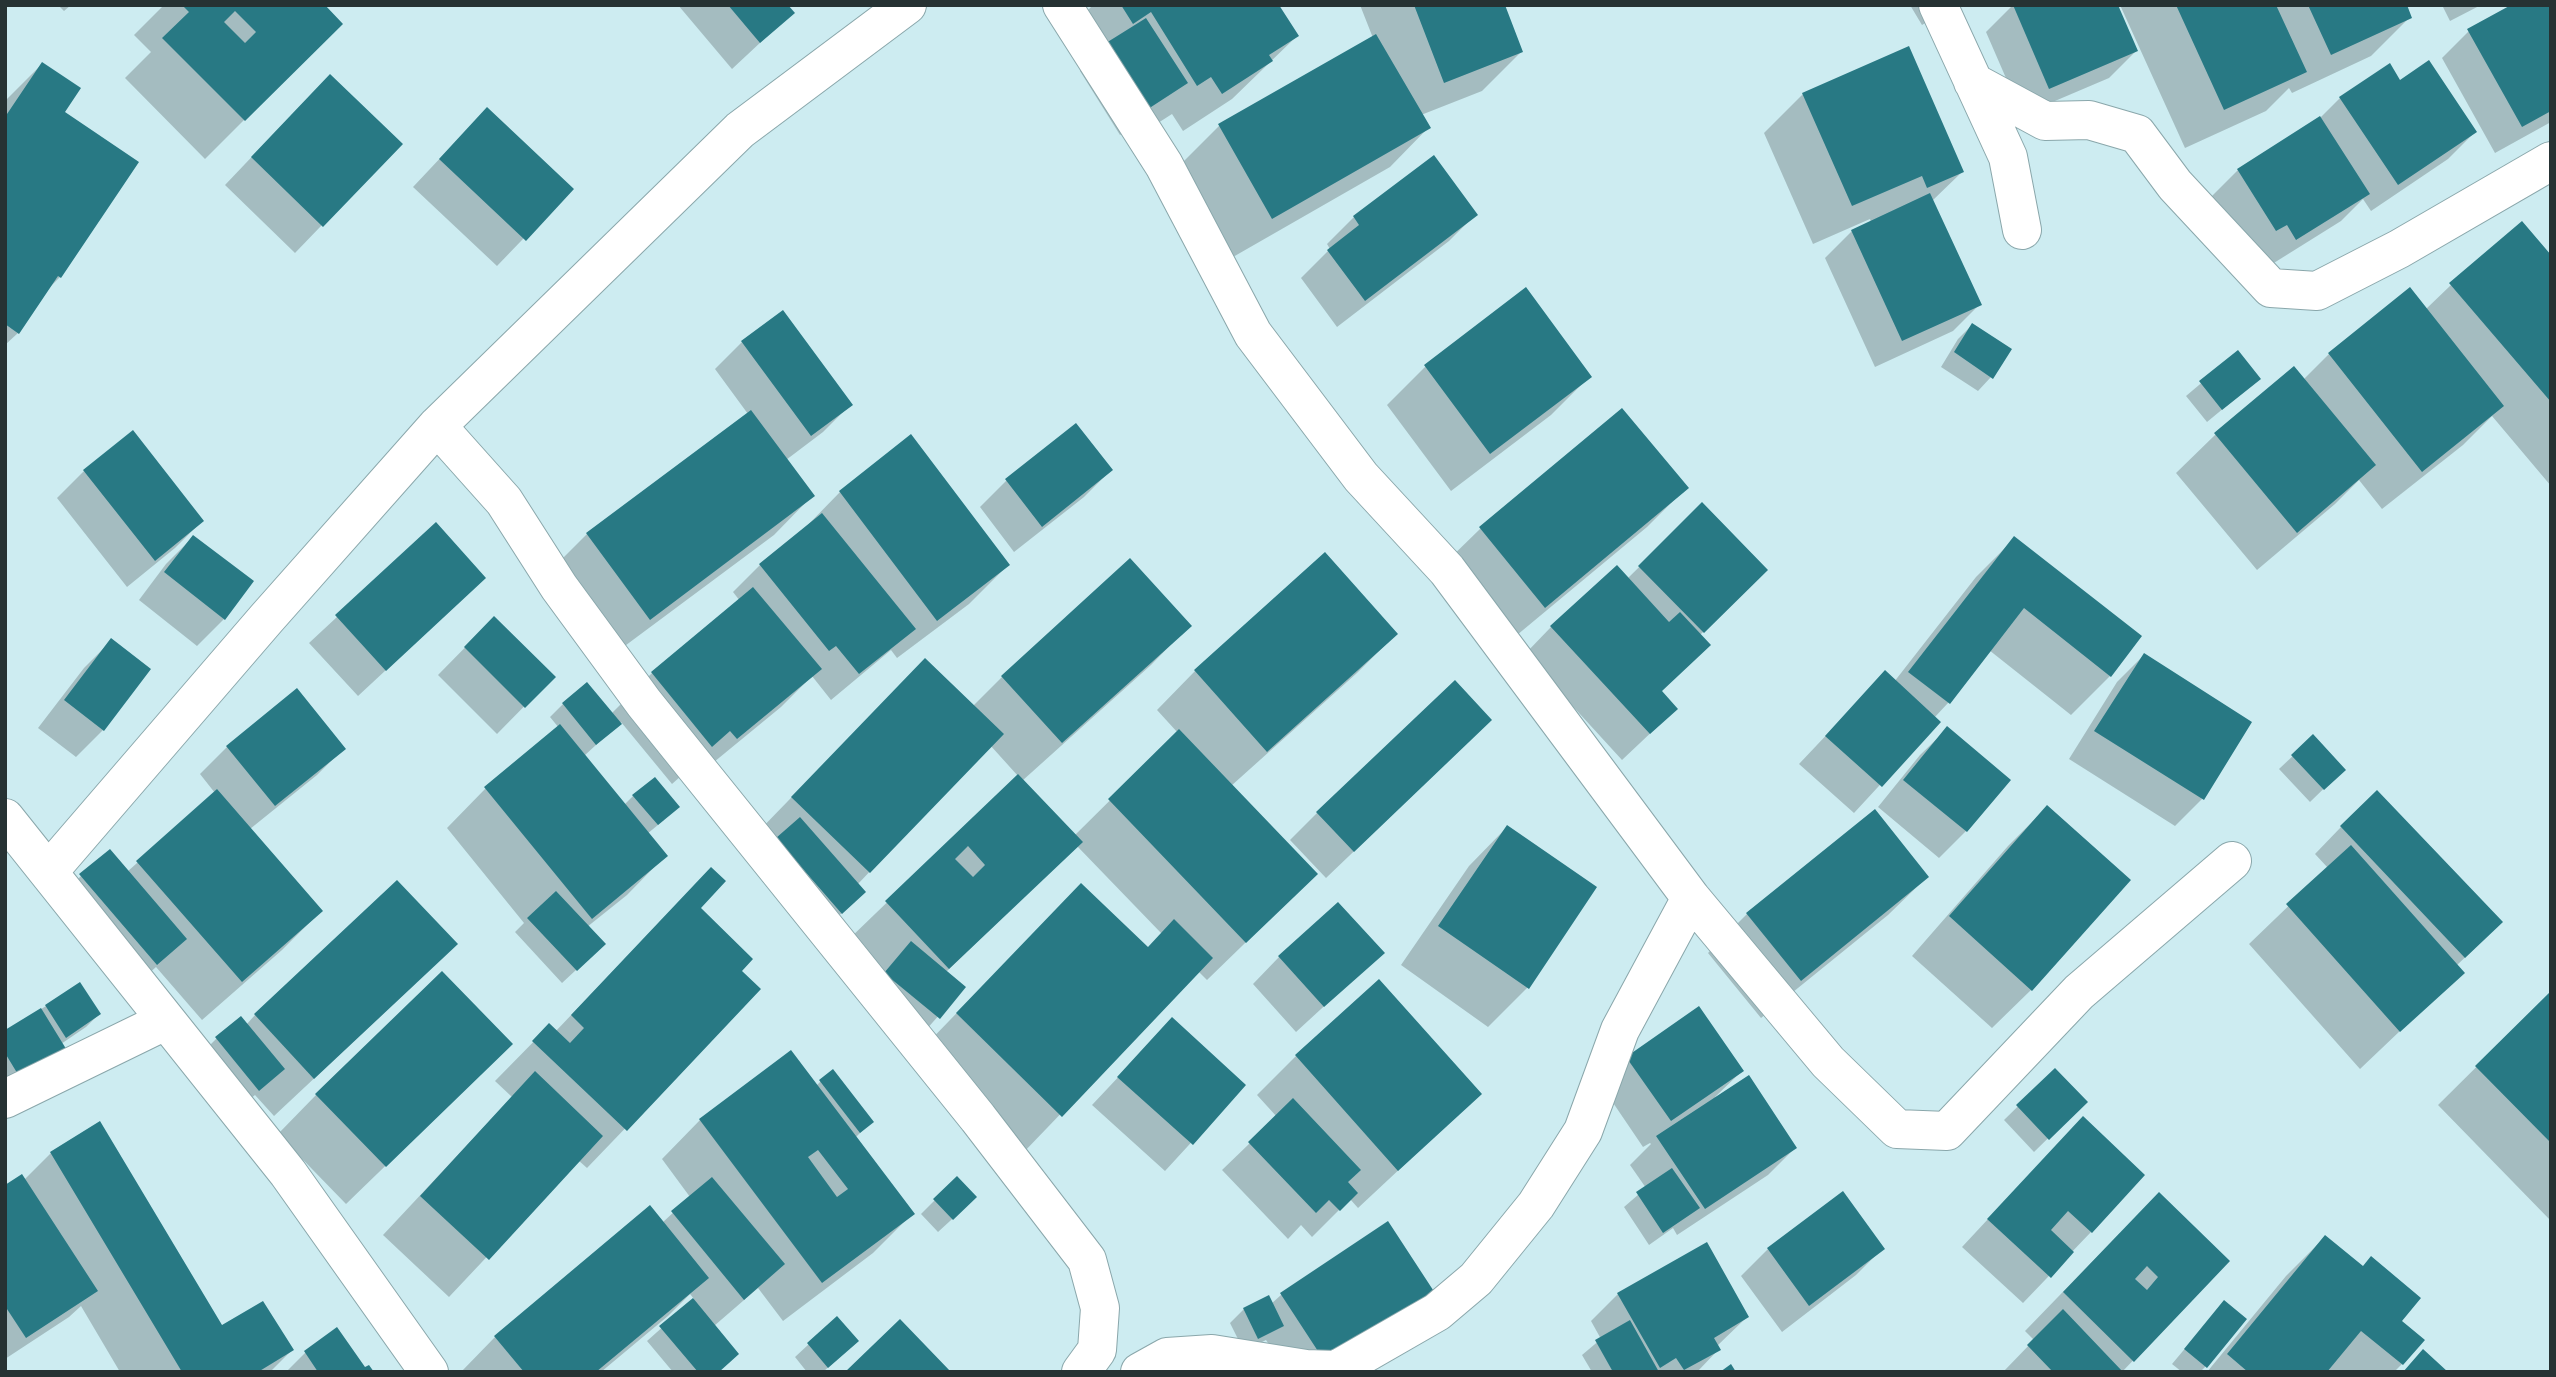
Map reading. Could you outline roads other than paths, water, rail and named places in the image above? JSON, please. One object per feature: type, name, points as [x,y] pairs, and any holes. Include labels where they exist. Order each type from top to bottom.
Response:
[{"type":"street","points":[[49,871],[437,426],[740,130],[907,5]]},
{"type":"street","points":[[1062,5],[1164,165],[1253,334],[1360,477],[1447,570],[1691,898],[1828,1062],[1897,1129],[1947,1131],[2079,992],[2232,862]]},
{"type":"street","points":[[1938,5],[2008,157],[2022,230]]},
{"type":"street","points":[[1973,82],[2045,121],[2089,120],[2137,134],[2175,185],[2271,288],[2317,291],[2399,249],[2551,161]]},
{"type":"street","points":[[437,426],[504,501],[559,587],[644,703],[978,1118],[1087,1260],[1100,1308],[1097,1350],[1080,1372]]},
{"type":"street","points":[[5,818],[288,1173],[429,1372]]},
{"type":"street","points":[[1140,1372],[1167,1357],[1212,1353],[1306,1370],[1336,1370],[1437,1312],[1476,1279],[1536,1205],[1583,1131],[1620,1030],[1691,898]]},
{"type":"street","points":[[5,1099],[165,1021]]}]
